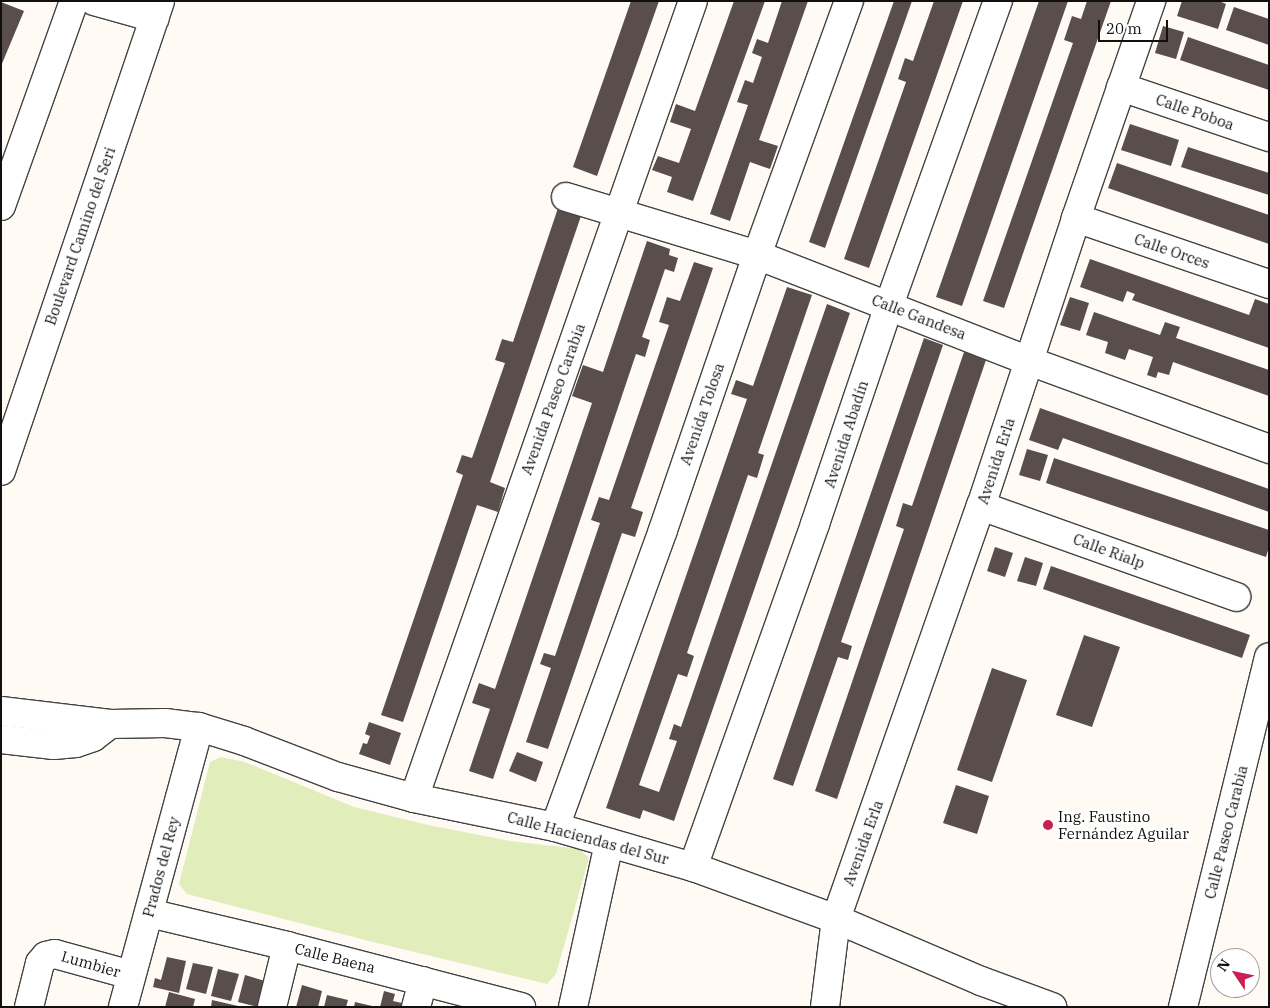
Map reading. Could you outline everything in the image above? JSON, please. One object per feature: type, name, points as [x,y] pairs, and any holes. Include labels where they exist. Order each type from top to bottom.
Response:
[{"type":"street","points":[[1,206],[74,1]]},
{"type":"street","points":[[94,1],[157,9]]},
{"type":"street","name":"Avenida Paseo Carabia","points":[[414,798],[692,1]]},
{"type":"street","name":"Avenida Tolosa","points":[[555,827],[663,530],[756,255],[849,1]]},
{"type":"street","name":"Avenida Abadín","points":[[693,867],[816,524],[889,305],[998,1]]},
{"type":"street","name":"Avenida Erla","points":[[825,1007],[836,919],[982,506],[1076,218],[1151,1]]},
{"type":"street","name":"Boulevard Camino del Seri","points":[[1,471],[157,9]]},
{"type":"street","name":"Calle Poboa","points":[[1121,87],[1269,136]]},
{"type":"street","name":"Calle Gandesa","points":[[566,197],[756,255],[889,305],[1029,361],[1269,449]]},
{"type":"street","name":"Calle Orces","points":[[1076,218],[1269,284]]},
{"type":"street","name":"Calle Rialp","points":[[982,506],[1236,597]]},
{"type":"street","name":"Calle Paseo Carabia","points":[[1182,1007],[1269,657]]},
{"type":"street","name":"Calle Haciendas del Sur","points":[[1,711],[110,724],[165,723],[199,727],[244,741],[338,777],[414,798],[555,827],[693,867],[836,919],[981,981],[1052,1007]]},
{"type":"street","points":[[1,740],[54,745],[76,743],[92,737],[110,724]]},
{"type":"street","name":"Prados del Rey","points":[[123,1007],[199,727]]},
{"type":"street","points":[[574,1007],[609,843]]},
{"type":"street","name":"Calle Baena","points":[[149,913],[287,946],[521,1007]]},
{"type":"street","points":[[272,1007],[287,946]]},
{"type":"street","name":"Lumbier","points":[[29,1007],[40,963],[46,956],[55,954],[131,975]]},
{"type":"street","points":[[416,1007],[423,981]]},
{"type":"green space","points":[[221,757],[245,762],[354,807],[428,825],[510,841],[579,849],[589,858],[556,974],[547,984],[187,894],[179,884],[210,762]]},
{"type":"building","points":[[631,1],[659,1],[597,176],[573,167]]},
{"type":"building","points":[[734,1],[765,1],[693,201],[667,192],[672,177],[652,170],[658,156],[679,163],[691,129],[670,122],[676,104],[695,111]]},
{"type":"building","points":[[782,1],[808,1],[759,140],[778,146],[770,169],[750,162],[730,221],[710,214],[748,105],[737,102],[745,80],[753,83],[762,57],[752,53],[757,39],[768,43]]},
{"type":"building","points":[[894,1],[912,1],[825,248],[809,242]]},
{"type":"building","points":[[934,1],[963,1],[869,268],[844,259],[906,82],[898,79],[905,58],[913,61]]},
{"type":"building","points":[[1039,1],[1068,1],[962,306],[936,297]]},
{"type":"building","points":[[1087,1],[1111,1],[1004,308],[983,301],[1073,43],[1064,40],[1072,16],[1081,19]]},
{"type":"building","points":[[1182,1],[1219,1],[1226,4],[1218,29],[1177,16]]},
{"type":"building","points":[[1,2],[24,11],[1,66]]},
{"type":"building","points":[[1234,7],[1269,19],[1269,45],[1226,30]]},
{"type":"building","points":[[1163,26],[1184,32],[1176,59],[1155,53]]},
{"type":"building","points":[[1188,37],[1269,65],[1269,90],[1180,60]]},
{"type":"building","points":[[1130,124],[1179,140],[1171,166],[1121,150]]},
{"type":"building","points":[[1188,147],[1269,173],[1269,195],[1181,167]]},
{"type":"building","points":[[1117,163],[1269,215],[1269,244],[1108,188]]},
{"type":"building","points":[[558,208],[581,216],[490,482],[505,488],[498,512],[477,505],[403,722],[381,715],[463,475],[456,472],[462,455],[472,458],[505,363],[495,360],[502,339],[513,342]]},
{"type":"building","points":[[647,241],[670,249],[669,255],[678,258],[674,272],[665,269],[642,337],[650,340],[645,357],[636,354],[493,779],[469,771],[490,709],[472,703],[479,683],[495,689],[592,403],[572,396],[583,365],[603,372]]},
{"type":"building","points":[[1090,259],[1249,315],[1255,299],[1269,304],[1269,348],[1132,300],[1135,294],[1127,291],[1123,302],[1080,287]]},
{"type":"building","points":[[694,262],[713,268],[631,508],[643,512],[635,537],[622,533],[548,749],[526,742],[551,668],[540,664],[544,653],[555,656],[600,523],[591,520],[599,497],[609,500],[669,325],[659,322],[667,297],[680,301]]},
{"type":"building","points":[[787,287],[812,295],[758,453],[764,455],[757,478],[748,475],[687,653],[694,656],[687,677],[678,674],[639,785],[659,792],[677,741],[669,739],[674,724],[681,727],[827,304],[850,313],[674,821],[643,810],[640,819],[606,808],[747,399],[731,394],[736,380],[753,386]]},
{"type":"building","points":[[1070,297],[1089,303],[1080,331],[1060,325]]},
{"type":"building","points":[[1094,312],[1160,335],[1165,322],[1180,327],[1176,338],[1269,370],[1269,396],[1173,362],[1169,375],[1158,372],[1156,378],[1147,375],[1153,357],[1129,349],[1125,360],[1105,353],[1108,342],[1086,335]]},
{"type":"building","points":[[924,338],[943,345],[841,642],[852,646],[848,660],[838,657],[793,786],[773,779]]},
{"type":"building","points":[[965,349],[987,357],[837,799],[815,791],[904,529],[896,526],[903,503],[912,506]]},
{"type":"building","points":[[1040,408],[1269,489],[1269,512],[1063,438],[1058,450],[1029,440]]},
{"type":"building","points":[[1027,449],[1048,455],[1040,481],[1019,475]]},
{"type":"building","points":[[1054,458],[1269,530],[1269,547],[1266,557],[1046,483]]},
{"type":"building","points":[[995,547],[1013,553],[1005,577],[987,571]]},
{"type":"building","points":[[1025,557],[1043,563],[1036,586],[1017,581]]},
{"type":"building","points":[[1051,566],[1250,635],[1242,658],[1043,589]]},
{"type":"building","points":[[1084,635],[1120,647],[1092,727],[1056,715]]},
{"type":"building","points":[[992,668],[1027,680],[992,782],[957,770]]},
{"type":"building","points":[[369,722],[401,733],[390,765],[359,754],[363,743],[367,744],[370,736],[365,734]]},
{"type":"building","points":[[517,752],[543,762],[536,782],[509,771]]},
{"type":"building","points":[[956,785],[989,796],[977,834],[943,823]]},
{"type":"building","points":[[167,957],[186,961],[179,993],[153,987],[155,978],[161,980]]},
{"type":"building","points":[[193,963],[213,967],[206,994],[186,989]]},
{"type":"building","points":[[218,969],[239,974],[231,1001],[211,996]]},
{"type":"building","points":[[245,975],[265,981],[258,1007],[238,1002]]},
{"type":"building","points":[[302,985],[322,991],[318,1007],[296,1007]]},
{"type":"building","points":[[384,991],[395,994],[393,1001],[406,1004],[405,1007],[380,1007]]},
{"type":"building","points":[[169,992],[195,999],[193,1007],[165,1007]]},
{"type":"building","points":[[327,995],[348,1000],[346,1007],[324,1007]]},
{"type":"building","points":[[212,1000],[238,1006],[238,1007],[211,1007]]},
{"type":"building","points":[[355,1002],[372,1006],[372,1007],[354,1007]]},
{"type":"place","name":"Ing. Faustino Fernández Aguilar","points":[[1048,825]]}]
